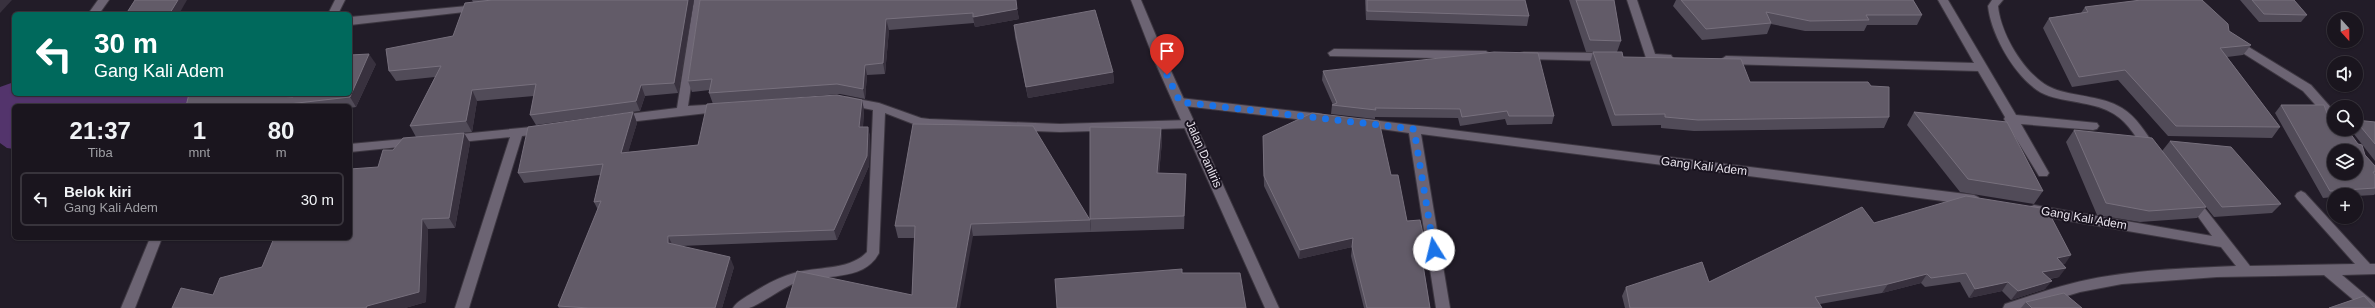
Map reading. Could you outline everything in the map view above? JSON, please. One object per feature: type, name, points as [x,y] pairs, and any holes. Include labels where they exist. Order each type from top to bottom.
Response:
[{"type":"street","points":[[95,12],[104,0]]},
{"type":"street","points":[[334,12],[340,0]]},
{"type":"street","points":[[682,111],[699,0]]},
{"type":"street","name":"Jalan Danliris","points":[[1136,0],[1272,308]]},
{"type":"street","points":[[1632,0],[1651,58]]},
{"type":"street","points":[[1943,0],[2010,119],[2043,173]]},
{"type":"street","points":[[1998,0],[1993,6],[1993,18],[1999,32],[2026,74],[2036,84],[2052,92],[2099,102],[2114,108],[2135,126],[2161,161]]},
{"type":"street","points":[[352,21],[489,6]]},
{"type":"street","points":[[2226,37],[2307,88],[2327,110]]},
{"type":"street","points":[[1334,53],[1619,57]]},
{"type":"street","points":[[1635,58],[1682,59]]},
{"type":"street","points":[[1714,60],[1980,67]]},
{"type":"street","points":[[833,101],[879,106],[920,122],[929,123],[1060,128],[1190,124]]},
{"type":"street","points":[[1180,102],[1336,120]]},
{"type":"street","points":[[740,308],[793,278],[855,266],[871,256],[873,253],[879,106]]},
{"type":"street","points":[[609,121],[682,111],[736,107]]},
{"type":"street","points":[[2010,119],[2093,126]]},
{"type":"street","name":"Gang Kali Adem","points":[[1352,122],[1983,201]]},
{"type":"street","points":[[352,148],[517,133],[555,128]]},
{"type":"street","points":[[1414,129],[1443,308]]},
{"type":"street","points":[[462,308],[517,133]]},
{"type":"street","points":[[2186,192],[2245,270]]},
{"type":"street","points":[[2301,196],[2371,269]]},
{"type":"street","name":"Gang Kali Adem","points":[[2022,208],[2226,243]]},
{"type":"street","points":[[128,308],[155,240]]},
{"type":"street","points":[[2326,269],[2372,308]]},
{"type":"street","points":[[2010,308],[2070,290],[2121,279],[2245,270],[2371,269]]},
{"type":"shaded area","points":[[12,83],[12,96],[198,96],[204,104],[12,104],[12,149],[7,148],[0,143],[0,87]]},
{"type":"building","points":[[135,0],[178,0],[171,12],[127,12]]},
{"type":"building","points":[[492,0],[688,0],[674,83],[641,85],[636,101],[530,115],[536,84],[472,90],[466,121],[410,126],[441,66],[389,71],[386,49],[453,36],[465,3]]},
{"type":"building","points":[[700,0],[1016,0],[1017,9],[973,17],[973,13],[886,19],[883,63],[865,65],[863,89],[837,84],[709,93],[712,79],[688,81]]},
{"type":"building","points":[[1367,0],[1525,0],[1529,16],[1367,11]]},
{"type":"building","points":[[1576,0],[1614,0],[1621,41],[1590,40]]},
{"type":"building","points":[[1681,0],[1913,0],[1922,15],[1866,15],[1869,20],[1810,21],[1766,12],[1771,23],[1706,29]]},
{"type":"building","points":[[2141,0],[2202,0],[2228,24],[2229,31],[2251,45],[2220,48],[2280,127],[2176,126],[2125,70],[2079,77],[2049,18],[2088,12],[2085,7]]},
{"type":"building","points":[[2252,0],[2294,0],[2307,15],[2264,14]]},
{"type":"building","points":[[1095,10],[1113,72],[1026,87],[1014,25]]},
{"type":"building","points":[[1494,52],[1538,53],[1554,116],[1509,116],[1507,111],[1462,117],[1460,109],[1375,108],[1376,110],[1332,105],[1337,103],[1323,71]]},
{"type":"building","points":[[1593,52],[1622,52],[1623,57],[1741,59],[1750,82],[1868,82],[1871,86],[1889,87],[1889,117],[1698,120],[1665,117],[1665,114],[1615,115]]},
{"type":"building","points":[[369,54],[352,92],[352,55]]},
{"type":"building","points":[[837,95],[862,100],[859,127],[868,127],[867,156],[834,230],[668,236],[668,243],[730,257],[715,308],[589,308],[558,306],[601,201],[594,202],[603,164],[518,173],[528,127],[633,112],[621,153],[698,145],[707,104]]},
{"type":"building","points":[[188,96],[350,96],[289,104],[186,104]]},
{"type":"building","points":[[2281,105],[2324,105],[2327,113],[2327,136],[2352,136],[2358,144],[2327,144],[2327,180],[2363,180],[2363,148],[2365,155],[2375,166],[2375,172],[2373,172],[2375,175],[2375,188],[2328,188]]},
{"type":"building","points":[[1914,112],[2007,122],[2043,191],[1968,179]]},
{"type":"building","points":[[1312,113],[1379,121],[1391,175],[1398,175],[1407,221],[1420,220],[1427,252],[1421,253],[1430,308],[1367,308],[1352,247],[1353,238],[1300,250],[1264,176],[1263,136]]},
{"type":"building","points":[[2363,121],[2375,122],[2375,144],[2363,129]]},
{"type":"building","points":[[913,124],[1033,126],[1090,220],[971,224],[956,308],[786,308],[797,271],[912,295],[915,226],[895,226]]},
{"type":"building","points":[[1090,127],[1161,128],[1157,173],[1186,174],[1184,216],[1090,219]]},
{"type":"building","points":[[2074,130],[2152,138],[2206,207],[2149,211],[2106,203]]},
{"type":"building","points":[[464,133],[449,218],[422,219],[419,292],[367,306],[366,308],[172,308],[181,288],[213,295],[220,278],[262,267],[273,240],[352,240],[352,169],[378,167],[383,150],[393,150],[403,138]]},
{"type":"building","points":[[2170,141],[2231,147],[2281,204],[2222,207]]},
{"type":"building","points":[[1966,196],[2047,209],[2071,255],[2057,258],[2066,268],[2042,272],[2052,281],[2018,291],[2008,282],[1975,289],[1966,273],[1931,278],[1927,274],[1888,284],[1815,297],[1822,308],[1630,308],[1626,287],[1702,262],[1709,282],[1862,207],[1874,223]]},
{"type":"building","points":[[1182,269],[1182,273],[1240,273],[1246,308],[1057,308],[1055,279]]},
{"type":"building","points":[[2064,293],[2082,308],[2032,308],[2026,302]]},
{"type":"building","points":[[2364,296],[2375,308],[2329,308]]},
{"type":"route","points":[[1167,75],[1180,102],[1414,129],[1434,250]]}]
